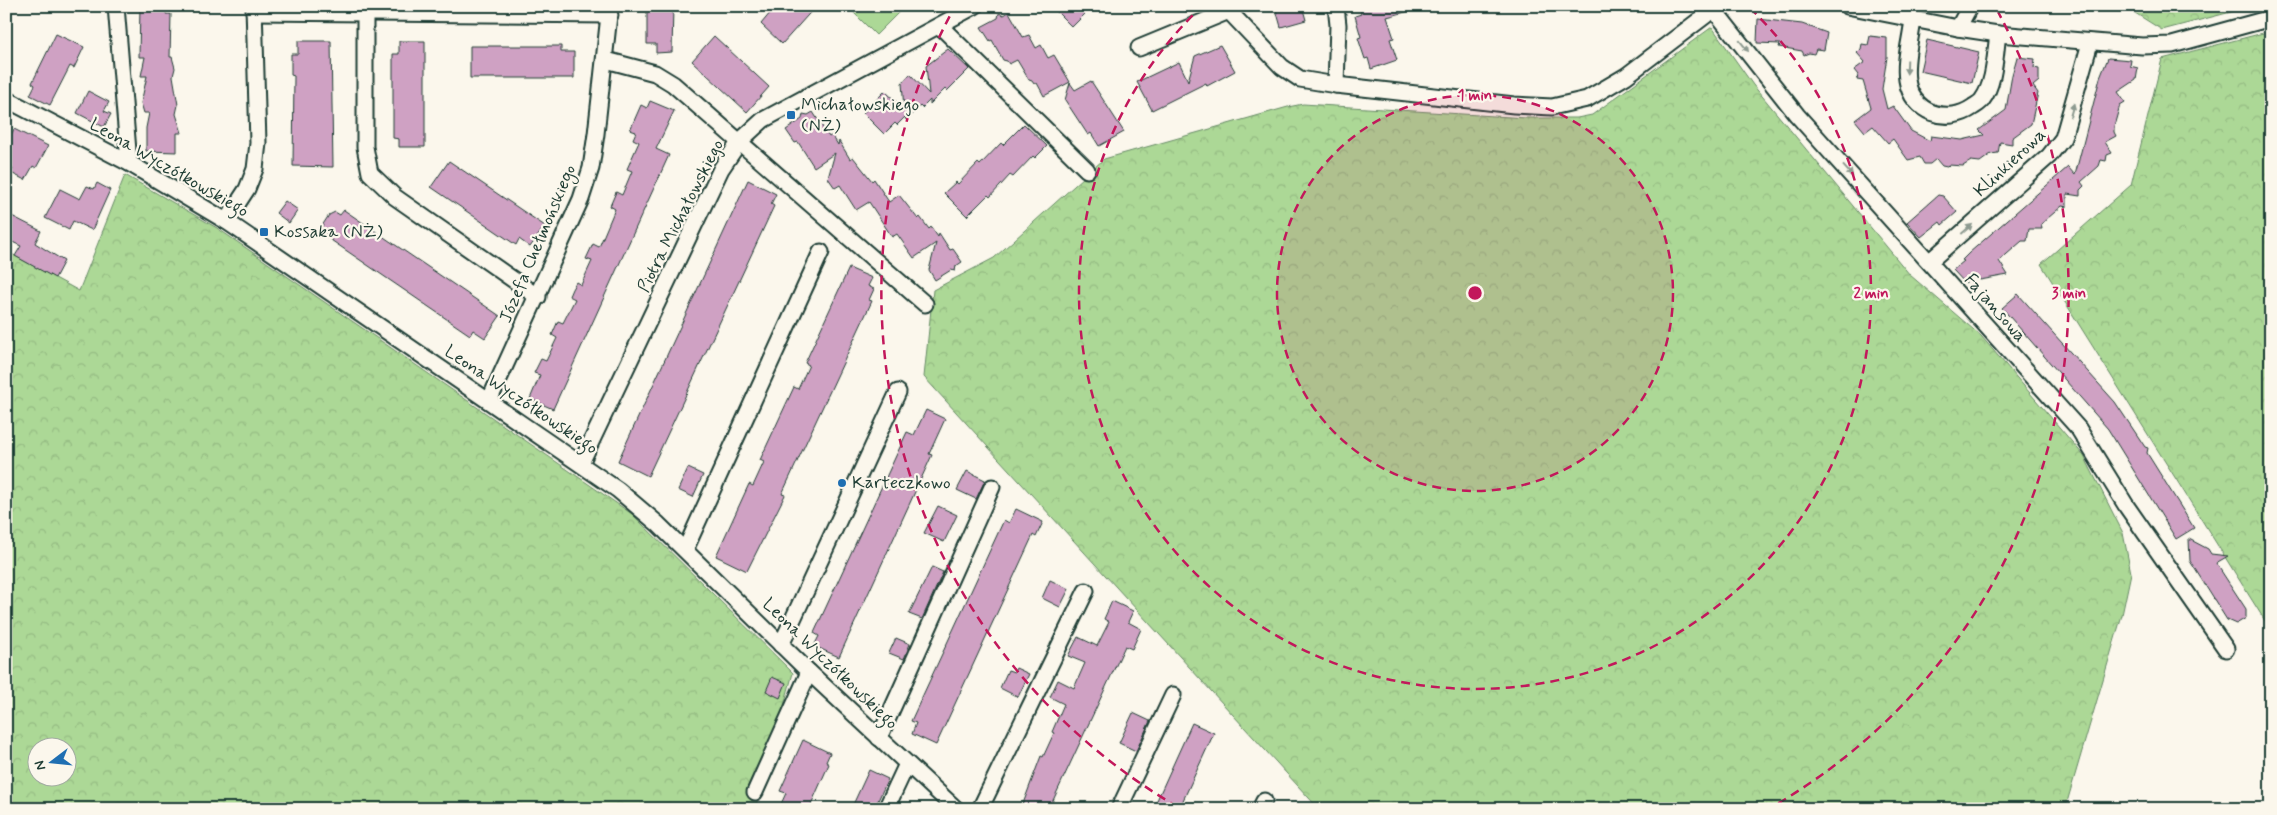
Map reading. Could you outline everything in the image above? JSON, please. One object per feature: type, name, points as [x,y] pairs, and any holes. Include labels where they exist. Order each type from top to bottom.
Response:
[{"type":"street","points":[[116,6],[129,163]]},
{"type":"street","name":"Piotra Michałowskiego","points":[[581,463],[721,169],[740,141],[764,120],[975,6]]},
{"type":"street","points":[[1336,6],[1338,25],[1336,85]]},
{"type":"street","points":[[1847,6],[1998,34],[2142,46],[2172,45],[2271,18]]},
{"type":"street","points":[[1958,28],[1970,6]]},
{"type":"street","points":[[1139,48],[1226,9],[1293,76],[1308,81],[1514,106],[1552,107],[1587,99],[1626,76],[1714,7]]},
{"type":"street","name":"Fajansowa","points":[[1714,7],[1798,115],[2078,428],[2138,522],[2226,649]]},
{"type":"street","points":[[226,220],[247,189],[255,169],[258,143],[254,9],[365,14],[610,11]]},
{"type":"street","name":"Józefa Chełmońskiego","points":[[490,401],[581,199],[591,168],[606,60],[610,11]]},
{"type":"street","points":[[365,14],[365,147],[370,173],[395,197],[538,297]]},
{"type":"street","points":[[1913,19],[1906,66],[1907,81],[1915,99],[1921,106],[1936,115],[1964,114],[1982,101],[1990,82],[1998,34]]},
{"type":"street","points":[[940,26],[1087,170]]},
{"type":"street","name":"Klinkierowa","points":[[1930,261],[2049,156],[2063,138],[2090,43]]},
{"type":"street","points":[[606,60],[655,73],[673,84],[925,304]]},
{"type":"street","name":"Leona Wyczółkowskiego","points":[[6,99],[129,163],[226,220],[581,463],[630,499],[685,550],[809,672],[956,809]]},
{"type":"street","points":[[685,550],[821,252]]},
{"type":"street","points":[[781,644],[898,392]]},
{"type":"street","points":[[879,738],[992,488]]},
{"type":"street","points":[[980,809],[1086,591]]},
{"type":"street","points":[[755,792],[809,672]]},
{"type":"street","points":[[1119,809],[1173,695]]},
{"type":"street","points":[[886,809],[907,764]]},
{"type":"green space","points":[[847,6],[905,6],[876,35]]},
{"type":"green space","points":[[2124,6],[2254,6],[2162,30]]},
{"type":"green space","points":[[1712,27],[1753,85],[1910,275],[1981,336],[2084,456],[2123,533],[2131,573],[2122,615],[2065,809],[1319,809],[924,377],[933,290],[994,258],[1104,159],[1303,104],[1526,118],[1577,118],[1592,115]]},
{"type":"green space","points":[[2271,31],[2271,624],[2267,624],[2041,264],[2131,185],[2162,59]]},
{"type":"green space","points":[[125,175],[217,228],[632,514],[793,673],[755,809],[6,809],[6,251],[79,291]]},
{"type":"building","points":[[140,6],[167,6],[166,14],[171,14],[170,57],[172,57],[175,68],[173,76],[178,105],[176,114],[182,133],[177,133],[177,152],[146,151],[146,128],[149,113],[144,113],[141,103],[147,76],[141,76],[145,57],[139,57]]},
{"type":"building","points":[[647,6],[673,6],[672,52],[656,53],[656,44],[647,44]]},
{"type":"building","points":[[776,6],[816,6],[782,44],[761,24]]},
{"type":"building","points":[[1051,6],[1093,6],[1072,27]]},
{"type":"building","points":[[1275,6],[1302,6],[1306,20],[1281,27]]},
{"type":"building","points":[[1359,6],[1413,6],[1413,10],[1387,17],[1394,38],[1390,39],[1397,60],[1371,69],[1368,58],[1365,59],[1358,38],[1361,37],[1355,16],[1361,14]]},
{"type":"building","points":[[1009,12],[1023,37],[1029,35],[1036,48],[1041,45],[1048,58],[1054,55],[1070,82],[1044,96],[1037,83],[1034,84],[1029,80],[1017,60],[1009,64],[1003,60],[992,40],[990,41],[981,27],[998,18],[999,13],[1004,15]]},
{"type":"building","points":[[1758,19],[1802,24],[1827,33],[1824,50],[1816,49],[1814,54],[1804,55],[1802,51],[1779,47],[1780,44],[1757,43]]},
{"type":"building","points":[[56,34],[84,47],[74,68],[70,66],[50,105],[30,95],[35,85],[32,83]]},
{"type":"building","points":[[714,36],[769,87],[747,112],[692,61]]},
{"type":"building","points":[[1870,36],[1887,38],[1887,57],[1882,89],[1887,109],[1893,106],[1911,131],[1930,141],[1931,136],[1962,140],[1984,135],[1979,130],[2006,110],[2017,57],[2035,59],[2034,68],[2039,69],[2039,81],[2033,86],[2038,93],[2031,124],[2012,138],[2012,144],[2000,142],[1998,153],[1991,154],[1980,162],[1971,161],[1963,166],[1949,165],[1947,167],[1942,166],[1936,159],[1930,164],[1924,164],[1920,157],[1908,160],[1893,139],[1888,143],[1873,126],[1865,132],[1855,120],[1871,108],[1863,81],[1857,80],[1858,75],[1854,70],[1865,62],[1857,53],[1861,49],[1862,44],[1868,45]]},
{"type":"building","points":[[1927,40],[1979,52],[1972,83],[1920,71]]},
{"type":"building","points":[[298,41],[331,41],[333,167],[293,166],[294,76],[291,75],[291,54],[298,54]]},
{"type":"building","points":[[399,41],[425,41],[425,147],[399,147],[399,139],[393,138],[393,54],[399,54]]},
{"type":"building","points":[[1220,45],[1235,71],[1207,86],[1206,83],[1152,110],[1137,82],[1179,62],[1188,81],[1195,56]]},
{"type":"building","points":[[470,46],[561,46],[561,52],[574,52],[574,78],[470,78]]},
{"type":"building","points":[[948,49],[969,69],[947,91],[945,89],[930,104],[930,100],[922,108],[920,106],[906,120],[905,117],[897,125],[895,123],[884,134],[863,113],[885,91],[904,109],[902,83],[910,74],[929,94],[926,66]]},
{"type":"building","points":[[2108,58],[2131,60],[2130,66],[2138,68],[2136,80],[2118,92],[2125,102],[2120,105],[2114,126],[2116,136],[2105,142],[2112,153],[2107,155],[2106,161],[2101,160],[2099,166],[2081,182],[2084,186],[2080,190],[2080,196],[2067,194],[2067,207],[2062,206],[2041,224],[2042,229],[2029,229],[2027,241],[2022,241],[1999,261],[2008,275],[1980,280],[1976,275],[1965,283],[1953,270],[1964,261],[1962,260],[1969,253],[2068,167],[2075,175],[2100,78]]},
{"type":"building","points":[[1091,81],[1124,132],[1099,146],[1091,133],[1088,135],[1065,100],[1070,83],[1075,90]]},
{"type":"building","points":[[88,91],[109,102],[104,111],[111,114],[104,127],[77,113]]},
{"type":"building","points":[[650,101],[674,111],[656,149],[669,155],[553,409],[530,399],[540,375],[534,373],[541,359],[546,361],[557,338],[552,335],[558,321],[563,323],[575,299],[569,296],[576,282],[581,285],[592,261],[586,259],[593,244],[599,247],[615,209],[610,206],[616,192],[622,195],[632,171],[627,169],[639,142],[633,139],[636,132],[630,130],[641,105],[647,108]]},
{"type":"building","points":[[813,112],[829,137],[832,135],[838,145],[839,141],[850,159],[853,157],[872,181],[874,179],[889,202],[899,195],[918,219],[920,217],[938,237],[939,233],[950,250],[953,249],[962,262],[956,266],[955,271],[951,270],[935,280],[929,270],[936,243],[914,258],[897,234],[892,237],[869,202],[856,210],[840,185],[835,188],[828,178],[835,153],[814,167],[798,142],[795,143],[786,130],[802,119],[803,114],[808,115]]},
{"type":"building","points":[[1024,124],[1047,146],[1035,158],[1033,156],[1013,177],[1010,175],[990,197],[988,195],[967,216],[944,193],[956,182],[958,184],[978,163],[980,165],[1001,143],[1003,145]]},
{"type":"building","points":[[14,129],[48,146],[36,168],[33,166],[25,180],[11,173],[13,169],[6,165],[6,145]]},
{"type":"building","points":[[449,161],[545,226],[530,247],[519,239],[516,245],[431,187]]},
{"type":"building","points":[[748,180],[776,194],[771,204],[774,206],[648,476],[618,461]]},
{"type":"building","points":[[97,183],[110,190],[92,230],[73,221],[69,230],[45,218],[60,189],[80,199],[87,186],[94,189]]},
{"type":"building","points":[[1938,195],[1943,196],[1957,212],[1942,225],[1940,222],[1921,237],[1907,222]]},
{"type":"building","points":[[285,201],[298,210],[289,223],[276,213]]},
{"type":"building","points":[[344,210],[500,316],[485,338],[473,330],[470,335],[325,236],[327,234],[320,229],[329,215],[335,212],[340,215]]},
{"type":"building","points":[[6,213],[41,231],[35,243],[64,261],[55,278],[15,256],[21,246],[6,239]]},
{"type":"building","points":[[849,268],[872,278],[868,286],[874,289],[869,300],[872,301],[782,494],[785,495],[747,571],[716,556],[749,484],[753,486],[764,462],[760,460],[794,387],[798,389],[809,365],[805,363]]},
{"type":"building","points":[[2018,294],[2115,402],[2145,447],[2148,448],[2147,453],[2194,528],[2176,539],[2108,429],[2002,308]]},
{"type":"building","points":[[926,410],[945,419],[929,454],[932,455],[839,657],[814,646],[819,636],[814,633],[907,432],[914,435]]},
{"type":"building","points":[[688,468],[703,475],[693,497],[678,490]]},
{"type":"building","points":[[967,471],[985,480],[976,499],[957,490]]},
{"type":"building","points":[[938,506],[957,515],[944,542],[924,533]]},
{"type":"building","points":[[1016,509],[1043,522],[1036,537],[1033,535],[936,745],[912,734],[916,723],[911,721],[1004,520],[1009,523]]},
{"type":"building","points":[[2189,539],[2208,549],[2211,554],[2228,556],[2216,563],[2246,609],[2246,618],[2236,624],[2227,620],[2190,561]]},
{"type":"building","points":[[932,567],[943,572],[922,619],[909,614]]},
{"type":"building","points":[[1050,580],[1069,589],[1060,607],[1042,598]]},
{"type":"building","points":[[1112,601],[1133,611],[1128,622],[1141,629],[1132,649],[1125,646],[1049,809],[1021,809],[1041,756],[1043,757],[1054,733],[1052,732],[1064,704],[1050,697],[1058,680],[1074,688],[1085,663],[1068,656],[1078,637],[1097,646],[1109,622],[1104,619]]},
{"type":"building","points":[[896,638],[910,644],[904,659],[889,653]]},
{"type":"building","points":[[1016,668],[1029,674],[1018,697],[1000,688],[1008,670],[1014,672]]},
{"type":"building","points":[[772,677],[786,683],[780,698],[766,691]]},
{"type":"building","points":[[1133,713],[1150,721],[1136,751],[1119,743]]},
{"type":"building","points":[[1192,723],[1214,733],[1179,809],[1153,809]]},
{"type":"building","points":[[803,740],[830,753],[826,762],[829,764],[809,809],[783,809],[785,806],[781,804],[786,793],[780,791]]},
{"type":"building","points":[[869,770],[888,779],[874,809],[851,809]]},
{"type":"place","name":"Michałowskiego (NŻ)","points":[[791,115]]},
{"type":"place","name":"Kossaka (NŻ)","points":[[264,232]]},
{"type":"place","name":"Karteczkowo","points":[[842,483]]}]
